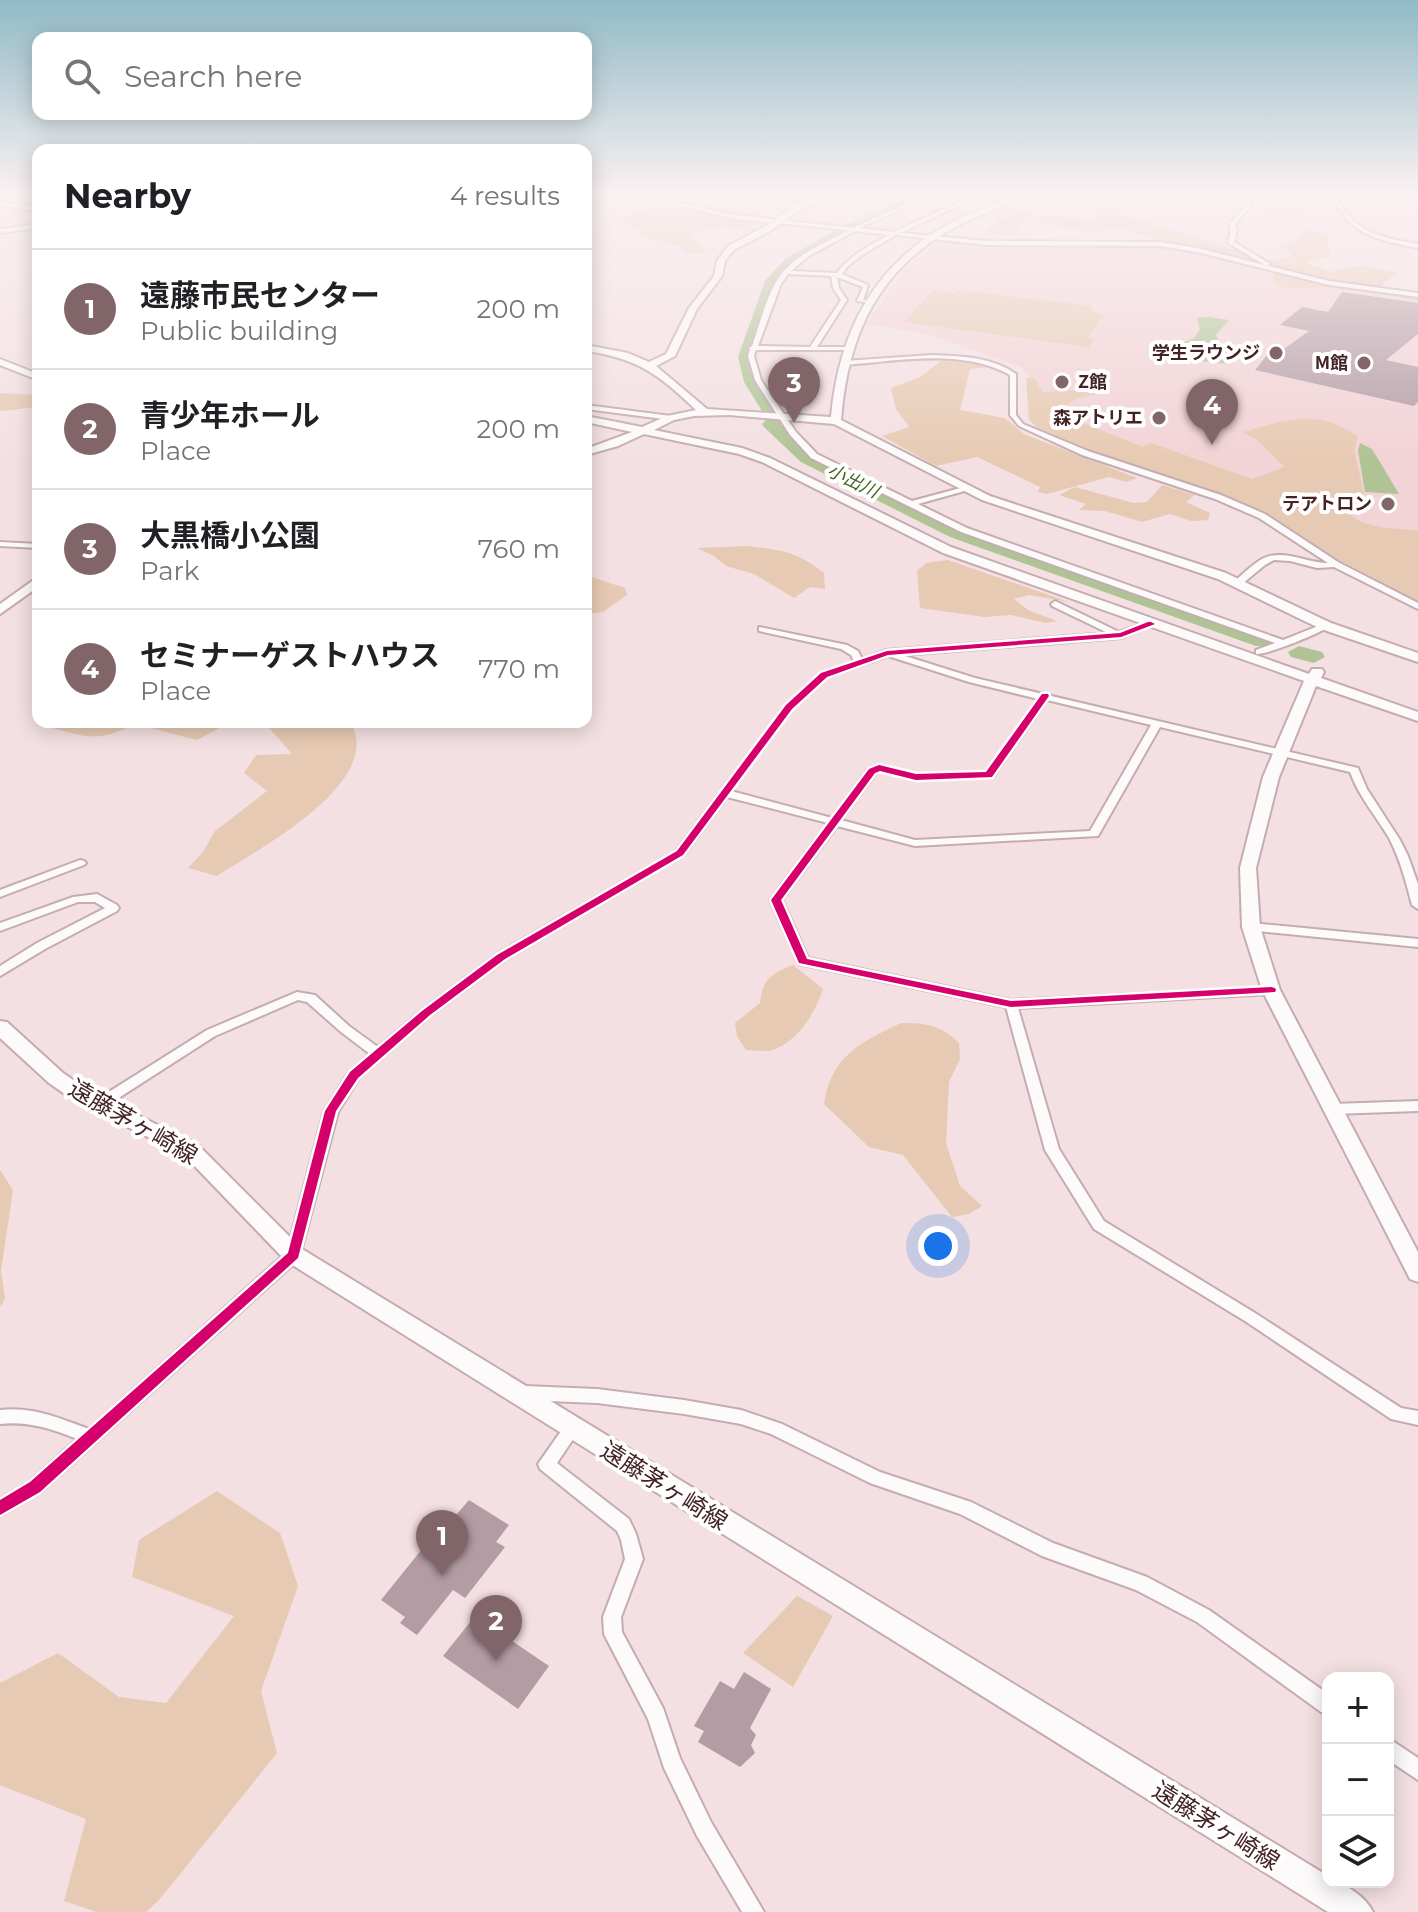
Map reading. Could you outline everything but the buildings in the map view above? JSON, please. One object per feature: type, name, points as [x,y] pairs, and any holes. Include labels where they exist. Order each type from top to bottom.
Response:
[{"type":"street","points":[[652,364],[670,356],[693,308],[713,282]]},
{"type":"street","points":[[781,282],[752,348],[754,371],[777,416],[814,456],[990,541],[1284,643]]},
{"type":"street","points":[[812,349],[844,300],[836,288],[836,282]]},
{"type":"street","points":[[862,282],[866,286],[860,301],[869,302]]},
{"type":"street","points":[[836,421],[853,328],[885,282]]},
{"type":"street","points":[[1326,282],[1418,295]]},
{"type":"street","points":[[752,348],[847,349]]},
{"type":"street","points":[[592,349],[622,353],[652,364],[704,412]]},
{"type":"street","points":[[845,363],[962,358],[998,365],[1013,374],[1013,415],[1021,425],[1085,453],[1233,503],[1262,516],[1335,564],[1418,606]]},
{"type":"street","points":[[0,362],[32,375]]},
{"type":"street","points":[[0,370],[32,375]]},
{"type":"street","points":[[592,413],[671,418],[704,412],[836,421],[871,436],[965,488],[1009,507],[1239,582],[1326,626],[1418,658]]},
{"type":"street","points":[[592,414],[708,442],[766,460],[947,550],[1151,624],[1418,708]]},
{"type":"street","points":[[592,450],[671,418]]},
{"type":"street","points":[[650,428],[758,450],[973,552],[1259,652],[1418,717]]},
{"type":"street","points":[[910,504],[965,488]]},
{"type":"street","points":[[0,544],[32,546]]},
{"type":"street","points":[[1239,582],[1266,560],[1274,558],[1319,567],[1335,564]]},
{"type":"street","points":[[0,610],[32,586]]},
{"type":"street","points":[[1055,604],[1121,635]]},
{"type":"street","points":[[0,1508],[35,1487],[294,1255],[334,1104],[354,1075],[426,1013],[501,957],[680,853],[789,707],[824,675],[887,653],[1121,635],[1151,624]]},
{"type":"street","points":[[1259,652],[1326,626]]},
{"type":"street","points":[[762,629],[844,647],[855,653],[858,661]]},
{"type":"street","points":[[887,653],[972,680],[1354,770],[1361,791],[1382,819],[1406,863],[1418,905]]},
{"type":"street","points":[[1314,676],[1281,751],[1248,868],[1251,927],[1271,990],[1418,1273]]},
{"type":"street","points":[[1045,696],[989,775],[916,777],[879,768],[872,771],[776,900],[803,961],[1011,1004],[1271,990]]},
{"type":"street","points":[[726,793],[915,843],[1094,834],[1157,723]]},
{"type":"street","points":[[0,894],[80,863]]},
{"type":"street","points":[[0,927],[77,899],[97,898],[113,908],[41,946],[0,972]]},
{"type":"street","points":[[1251,927],[1418,943]]},
{"type":"street","points":[[98,1105],[211,1033],[297,996],[311,998],[379,1054]]},
{"type":"street","points":[[1011,1004],[1052,1150],[1099,1225],[1250,1317],[1397,1414],[1418,1418]]},
{"type":"street","name":"遠藤茅ヶ崎線","points":[[0,1027],[56,1078],[98,1105],[191,1150],[294,1255],[1357,1912]]},
{"type":"street","points":[[1333,1109],[1418,1106]]},
{"type":"street","points":[[514,1393],[597,1396],[684,1407],[741,1417],[776,1429],[876,1478],[965,1508],[1048,1550],[1141,1583],[1203,1616],[1322,1701]]},
{"type":"street","points":[[0,1417],[12,1415],[41,1419],[92,1437]]},
{"type":"street","points":[[572,1429],[546,1464],[623,1525],[630,1540],[634,1559],[612,1617],[613,1634],[656,1715],[671,1761],[704,1829],[754,1912]]},
{"type":"street","points":[[1394,1752],[1418,1770]]},
{"type":"shaded area","points":[[896,282],[1322,282],[1418,297],[1418,595],[1269,514],[1047,428],[1031,379],[1021,367],[928,334],[866,324]]},
{"type":"shaded area","points":[[1275,282],[1386,282],[1374,292],[1418,297],[1418,301],[1348,289],[1275,285]]},
{"type":"shaded area","points":[[933,290],[954,293],[958,290],[1092,306],[1090,311],[1103,315],[1088,338],[1094,339],[1089,347],[904,322]]},
{"type":"shaded area","points":[[1197,318],[1229,320],[1216,335],[1230,354],[1232,362],[1228,364],[1193,360],[1175,346],[1194,338],[1200,330]]},
{"type":"shaded area","points":[[942,360],[969,360],[990,367],[970,369],[960,410],[1005,418],[1024,434],[1137,478],[1126,482],[1109,477],[1047,494],[1038,492],[1040,487],[977,457],[936,466],[882,436],[909,427],[896,409],[891,388],[920,377]]},
{"type":"shaded area","points":[[1026,378],[1034,378],[1043,392],[1094,389],[1098,394],[1077,399],[1053,411],[1143,447],[1151,443],[1252,479],[1285,467],[1257,440],[1243,432],[1302,419],[1329,422],[1343,428],[1358,437],[1354,450],[1366,503],[1345,507],[1351,515],[1368,524],[1418,531],[1418,602],[1324,552],[1267,515],[1087,451],[1038,428],[1029,420]]},
{"type":"shaded area","points":[[0,393],[32,395],[32,408],[0,411]]},
{"type":"shaded area","points":[[1360,443],[1372,449],[1399,494],[1365,492],[1358,450]]},
{"type":"shaded area","points":[[1162,485],[1195,495],[1186,502],[1210,513],[1208,520],[1191,521],[1170,514],[1142,522],[1105,511],[1079,510],[1086,504],[1059,495],[1075,487],[1134,503],[1147,502]]},
{"type":"shaded area","points":[[747,546],[779,550],[805,560],[824,573],[825,589],[810,587],[794,598],[754,574],[726,566],[697,548]]},
{"type":"shaded area","points":[[948,560],[1069,602],[1029,595],[1014,599],[1028,610],[1057,621],[1046,623],[1011,615],[984,617],[920,608],[917,571],[926,563]]},
{"type":"shaded area","points":[[592,577],[625,588],[627,595],[603,612],[592,613]]},
{"type":"shaded area","points":[[53,728],[125,728],[104,736]]},
{"type":"shaded area","points":[[150,728],[220,728],[197,740]]},
{"type":"shaded area","points":[[269,728],[352,728],[357,745],[350,768],[335,790],[286,832],[217,876],[188,868],[203,852],[215,831],[267,791],[244,773],[256,755],[292,754]]},
{"type":"shaded area","points":[[793,965],[823,989],[815,1008],[797,1034],[781,1046],[769,1051],[746,1050],[737,1036],[735,1023],[760,1003],[769,978]]},
{"type":"shaded area","points":[[901,1023],[933,1026],[959,1043],[960,1059],[949,1082],[946,1143],[960,1186],[982,1206],[969,1214],[952,1217],[903,1155],[869,1147],[824,1104],[833,1074],[841,1062],[861,1044]]},
{"type":"shaded area","points":[[0,1170],[13,1190],[1,1271],[5,1298],[0,1307]]},
{"type":"shaded area","points":[[217,1491],[280,1533],[298,1586],[261,1691],[277,1753],[160,1899],[146,1912],[97,1912],[64,1901],[86,1819],[0,1785],[0,1683],[58,1653],[119,1697],[166,1703],[234,1616],[132,1577],[139,1540]]},
{"type":"shaded area","points":[[797,1596],[833,1616],[793,1687],[743,1653]]},
{"type":"waterway","name":"小出川","points":[[772,282],[745,357],[752,382],[776,421],[770,424],[807,458],[957,533],[1263,642]]},
{"type":"waterway","name":"小出川","points":[[1299,652],[1314,657]]},
{"type":"cycle path","points":[[0,1508],[35,1487],[294,1255],[331,1111],[354,1075],[426,1013],[501,957],[680,853],[789,707],[824,675],[887,653],[1121,635],[1151,624]]},
{"type":"cycle path","points":[[1045,696],[989,775],[916,777],[879,768],[872,771],[776,900],[803,961],[1011,1004],[1271,990]]},
{"type":"place","name":"学生ラウンジ","points":[[1276,353]]},
{"type":"place","name":"Μ館","points":[[1364,363]]},
{"type":"place","name":"Ζ館","points":[[1062,382]]},
{"type":"place","name":"森アトリエ","points":[[1159,418]]},
{"type":"place","name":"大黒橋小公園","points":[[794,423]]},
{"type":"place","name":"セミナーゲストハウス","points":[[1212,445]]},
{"type":"place","name":"テアトロン","points":[[1388,504]]},
{"type":"place","name":"遠藤市民センター","points":[[442,1576]]},
{"type":"place","name":"青少年ホール","points":[[496,1661]]}]
